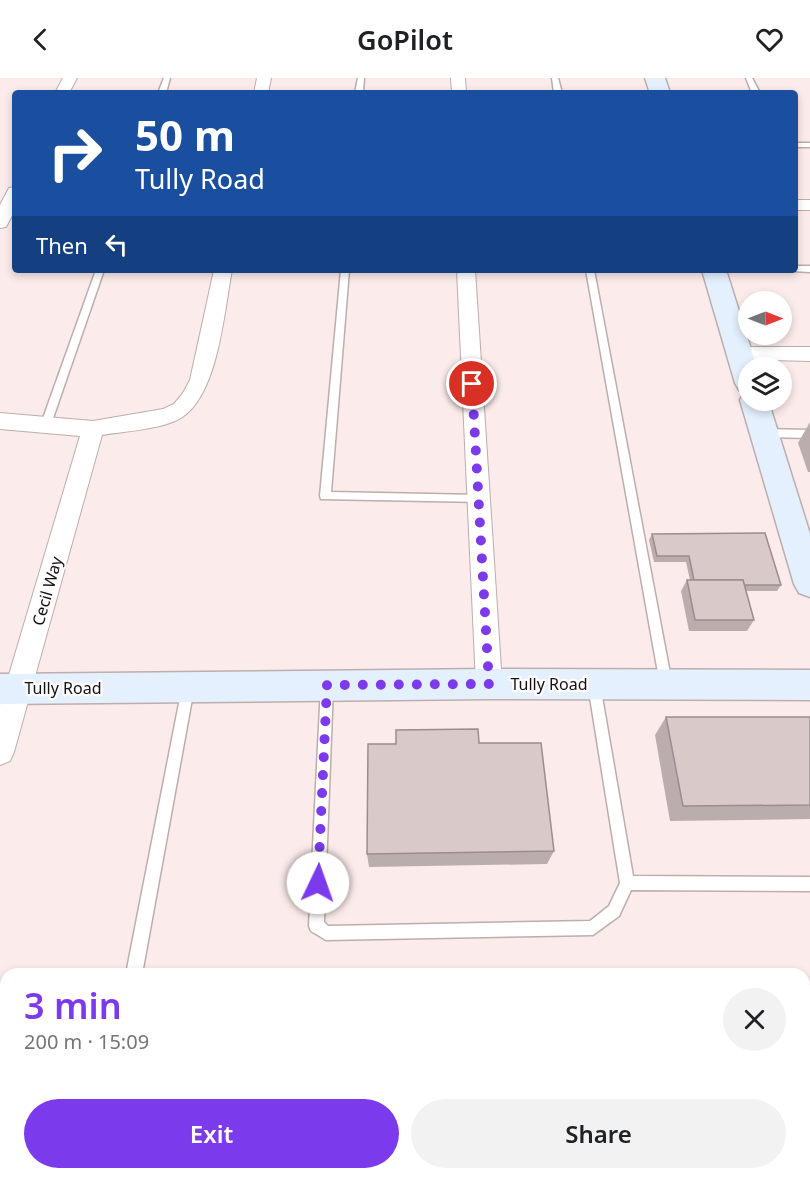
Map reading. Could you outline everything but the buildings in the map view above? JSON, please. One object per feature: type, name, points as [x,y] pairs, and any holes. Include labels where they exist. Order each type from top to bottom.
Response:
[{"type":"main road","points":[[715,273],[741,357]]},
{"type":"main road","points":[[757,411],[810,584]]},
{"type":"main road","name":"Tully Road","points":[[9,688],[489,684],[810,685]]},
{"type":"street","points":[[0,421],[93,429],[168,416],[181,409],[192,397],[200,380],[222,273]]},
{"type":"street","points":[[466,273],[489,684]]},
{"type":"street","points":[[740,354],[810,354]]},
{"type":"street","name":"Cecil Way","points":[[0,752],[9,688],[93,429]]},
{"type":"lane","points":[[46,424],[99,273]]},
{"type":"lane","points":[[345,273],[325,496],[478,499]]},
{"type":"lane","points":[[591,273],[666,684]]},
{"type":"lane","points":[[764,433],[810,434]]},
{"type":"lane","points":[[327,685],[316,926],[326,933],[593,928],[614,911],[627,883],[594,684]]},
{"type":"lane","points":[[135,968],[188,687]]},
{"type":"lane","points":[[627,883],[810,884]]},
{"type":"route","points":[[318,883],[327,685],[489,684],[472,384]]}]
